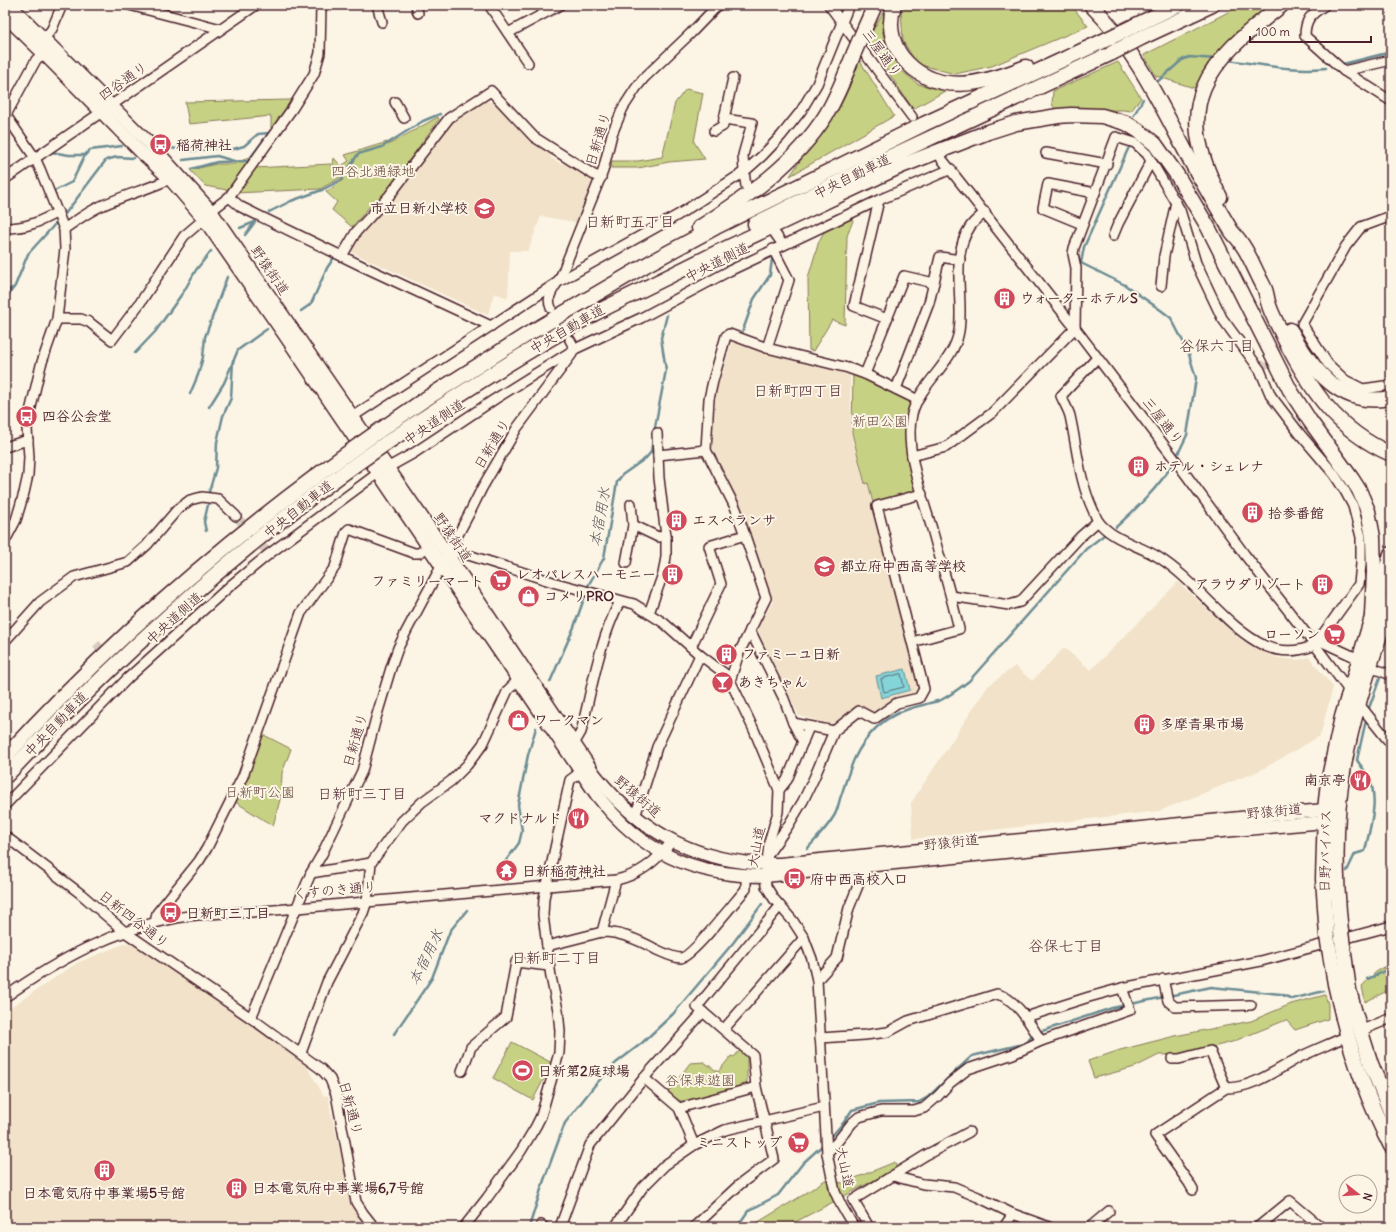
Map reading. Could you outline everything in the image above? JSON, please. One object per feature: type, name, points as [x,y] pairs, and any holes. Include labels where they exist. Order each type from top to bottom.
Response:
[{"type":"highway","points":[[586,300],[741,200],[777,172],[804,144],[825,115],[845,77],[862,32],[875,5]]},
{"type":"highway","points":[[894,5],[892,11],[891,32],[896,48],[900,54],[915,70],[925,77],[949,84],[984,82],[1101,42]]},
{"type":"highway","points":[[1081,5],[1114,42],[1136,75],[1164,126],[1199,198],[1208,227]]},
{"type":"highway","points":[[1091,5],[1115,32],[1140,68],[1166,113],[1201,181],[1232,232],[1239,239],[1251,259],[1267,294],[1268,302],[1295,360],[1320,398],[1339,420],[1352,431],[1391,454]]},
{"type":"highway","name":"中央自動車道","points":[[5,777],[98,681],[184,600],[294,511],[358,463],[381,439],[424,400],[528,334],[651,262],[716,227],[924,124],[1178,5]]},
{"type":"highway","name":"中央自動車道","points":[[5,756],[88,670],[175,590],[285,500],[381,439],[433,411],[536,346],[738,233],[852,175],[1212,5]]},
{"type":"highway","points":[[1239,239],[1238,228],[1214,186],[1203,158],[1198,141],[1198,107],[1207,79],[1216,65],[1240,39],[1282,5]]},
{"type":"highway","points":[[589,316],[901,166],[1003,127],[1016,123],[1058,116],[1083,115],[1102,116],[1132,126],[1146,136],[1168,161],[1208,227],[1293,396],[1352,479],[1368,511],[1372,528],[1374,550],[1372,615]]},
{"type":"highway","points":[[1267,294],[1274,299],[1298,345],[1309,362],[1329,383],[1356,397],[1378,400],[1391,398]]},
{"type":"highway","points":[[1267,345],[1298,381],[1314,405],[1335,428],[1369,452],[1391,462]]},
{"type":"highway","name":"日野バイパス","points":[[1349,1016],[1349,990],[1340,932],[1337,884],[1329,816],[1344,766],[1359,704],[1372,615],[1391,554]]},
{"type":"highway","name":"日野バイパス","points":[[1391,600],[1365,663],[1349,691],[1335,747],[1323,879],[1327,936],[1335,984],[1349,1016],[1354,1034],[1356,1066],[1367,1095],[1391,1146]]},
{"type":"highway","name":"日野バイパス","points":[[1354,1034],[1374,1071],[1391,1113]]},
{"type":"main road","name":"野猿街道","points":[[10,5],[44,39],[107,109],[140,151],[208,215],[284,334],[383,471],[448,555],[543,700],[595,775],[606,789],[635,817],[658,833],[685,847],[711,855],[746,862],[766,864],[866,866],[1155,837],[1329,816]]},
{"type":"main road","name":"野猿街道","points":[[5,16],[43,53],[171,166],[208,215],[352,417],[428,547],[603,804],[619,822],[641,840],[686,864],[709,871],[746,876],[766,864],[798,863],[1329,816]]},
{"type":"street","points":[[44,39],[52,30],[62,5]]},
{"type":"street","points":[[128,5],[220,29]]},
{"type":"street","name":"四谷通り","points":[[5,179],[256,5]]},
{"type":"street","points":[[57,320],[81,319],[89,322],[112,340],[140,303],[184,236],[229,197],[292,109],[314,74],[320,53],[321,5]]},
{"type":"street","points":[[377,5],[382,22]]},
{"type":"street","points":[[489,5],[528,64]]},
{"type":"street","points":[[508,33],[560,5]]},
{"type":"street","name":"日新通り","points":[[551,308],[549,297],[558,282],[601,178],[616,124],[623,108],[632,93],[644,78],[718,5]]},
{"type":"street","name":"三屋通り","points":[[829,5],[912,118]]},
{"type":"street","points":[[352,417],[558,282],[678,215],[744,172],[781,136],[801,112],[817,84],[849,5]]},
{"type":"street","points":[[1325,5],[1312,14],[1305,26],[1305,36],[1344,71],[1391,101]]},
{"type":"street","points":[[5,541],[13,527],[24,493],[29,466],[27,429],[29,416],[41,365],[57,320],[64,256],[64,229],[58,212],[35,158],[6,114],[33,66],[43,53]]},
{"type":"street","points":[[1344,71],[1391,60]]},
{"type":"street","points":[[714,131],[723,126],[733,78]]},
{"type":"street","points":[[342,256],[356,232],[389,196],[449,118],[490,91],[534,137],[601,178]]},
{"type":"street","points":[[395,102],[404,118]]},
{"type":"street","points":[[724,119],[752,123],[743,155],[744,172],[749,184]]},
{"type":"street","points":[[912,456],[946,447],[992,413],[1075,328],[1076,268],[1073,254],[1082,224],[1116,137],[1135,144],[1147,154],[1176,202],[1180,210],[1196,262],[1222,318],[1260,370],[1271,396],[1338,480],[1356,515],[1361,537],[1359,584],[1317,642],[1306,649],[1294,651],[1279,651],[1265,646],[1236,626],[1186,578],[1158,557],[1113,535],[1098,521],[1087,498],[1078,462],[1069,414],[1061,396],[1097,358]]},
{"type":"street","points":[[1046,153],[1106,164]]},
{"type":"street","name":"三屋通り","points":[[941,158],[1075,328],[1245,555],[1317,642],[1349,691],[1391,744]]},
{"type":"street","points":[[1113,236],[1151,161]]},
{"type":"street","name":"中央道側道","points":[[5,805],[128,678],[230,586],[270,554],[383,471],[575,349],[637,320],[728,270],[879,200],[951,169]]},
{"type":"street","points":[[64,229],[102,206],[170,179]]},
{"type":"street","points":[[1082,224],[1042,208],[1048,184],[1095,193]]},
{"type":"street","points":[[229,197],[241,207],[362,266],[491,326]]},
{"type":"street","points":[[879,200],[854,306],[887,319]]},
{"type":"street","points":[[1161,286],[1164,256],[1176,202]]},
{"type":"street","points":[[5,228],[27,226],[58,212]]},
{"type":"street","points":[[912,642],[959,629],[912,456],[910,426],[918,400],[951,353],[959,333],[961,246],[971,226],[985,212]]},
{"type":"street","points":[[1391,216],[1361,226],[1346,246],[1302,324],[1328,364],[1345,380],[1364,389],[1391,385]]},
{"type":"street","points":[[775,231],[783,245]]},
{"type":"street","points":[[767,348],[789,280],[773,250]]},
{"type":"street","points":[[896,389],[929,303],[940,257],[960,260]]},
{"type":"street","points":[[864,374],[904,276],[934,283]]},
{"type":"street","points":[[730,681],[739,653],[766,598],[736,510],[706,450],[709,399],[726,336],[729,334],[767,348],[848,368],[918,400]]},
{"type":"street","points":[[570,340],[575,349]]},
{"type":"street","name":"日新通り","points":[[374,1227],[356,1202],[348,1155],[334,1089],[330,1079],[321,1069],[301,1053],[251,1018],[311,873],[322,854],[362,771],[376,718],[398,648],[442,567],[482,488],[517,428],[575,349]]},
{"type":"street","points":[[649,613],[663,574],[666,557],[666,536],[661,500],[657,433]]},
{"type":"street","points":[[5,447],[28,440]]},
{"type":"street","points":[[658,455],[706,450]]},
{"type":"street","points":[[766,864],[803,801],[834,731],[859,711],[874,720],[897,703],[919,698],[924,689],[877,506],[922,494]]},
{"type":"street","points":[[5,641],[40,602],[74,577],[128,562],[148,546],[177,510],[190,500],[202,497],[218,498],[236,516]]},
{"type":"street","points":[[626,563],[633,525],[631,504]]},
{"type":"street","points":[[951,596],[1009,605],[1020,602],[1080,537],[1098,521]]},
{"type":"street","points":[[633,525],[658,537],[666,536]]},
{"type":"street","points":[[155,923],[157,913],[199,861],[207,848],[243,776],[301,612],[335,567],[346,532],[349,528],[414,553],[419,553],[428,547]]},
{"type":"street","points":[[690,647],[721,584],[709,546],[745,535]]},
{"type":"street","name":"大山道","points":[[448,555],[459,552],[556,583],[634,604],[664,623],[690,647],[728,676],[754,730],[779,790],[778,812],[769,842],[766,864],[766,886],[804,938],[812,959],[817,980],[826,1145],[835,1192],[854,1227]]},
{"type":"street","points":[[574,744],[581,732],[601,646],[620,601]]},
{"type":"street","points":[[750,630],[784,698],[793,723],[804,742]]},
{"type":"street","points":[[1317,642],[1391,675]]},
{"type":"street","points":[[635,817],[657,747],[700,655]]},
{"type":"street","points":[[301,1053],[327,982],[363,913],[367,901],[371,863],[402,821],[422,802],[451,781],[467,765],[483,744],[508,690],[518,680]]},
{"type":"street","points":[[793,723],[834,731]]},
{"type":"street","points":[[779,790],[787,780],[809,727]]},
{"type":"street","points":[[464,1227],[521,1151],[541,1116],[559,1052],[560,1043],[558,1010],[549,966],[543,915],[544,898],[570,780],[581,772]]},
{"type":"street","name":"日新四谷通り","points":[[5,836],[80,894],[125,932],[251,1018]]},
{"type":"street","name":"くすのき通り","points":[[5,997],[32,978],[64,959],[96,943],[155,923],[178,918],[211,914],[252,912],[616,880],[626,878],[650,865],[663,853],[672,841]]},
{"type":"street","points":[[311,873],[371,863]]},
{"type":"street","points":[[817,980],[837,958],[849,908],[866,866]]},
{"type":"street","points":[[547,946],[602,932],[616,933],[666,954],[680,958],[686,956],[699,944],[746,889],[746,876]]},
{"type":"street","points":[[602,932],[616,880]]},
{"type":"street","points":[[694,1227],[739,1185],[774,1159],[756,1087],[753,1055],[697,1007],[780,906]]},
{"type":"street","points":[[1026,1017],[1122,988],[1262,961],[1391,926]]},
{"type":"street","points":[[724,1029],[804,938]]},
{"type":"street","points":[[462,1071],[471,1047],[506,1017],[516,962],[549,966]]},
{"type":"street","points":[[1163,979],[1168,1001],[1175,1007],[1251,1005]]},
{"type":"street","points":[[826,1145],[837,1142],[852,1123],[859,1117],[881,1111],[914,1111],[924,1108],[950,1083],[968,1069],[1013,1054],[1038,1036],[1130,1010],[1122,988]]},
{"type":"street","points":[[820,1038],[865,1036],[888,1032],[908,1021],[998,994],[1005,995],[1026,1017],[1038,1036]]},
{"type":"street","points":[[560,1227],[590,1145],[644,1078],[703,1012]]},
{"type":"street","points":[[1193,1190],[1155,1135],[1226,1088],[1234,1088],[1253,1083],[1302,1056],[1391,1018]]},
{"type":"street","points":[[1172,1059],[1179,1059],[1210,1051],[1226,1088]]},
{"type":"street","points":[[644,1078],[679,1108],[694,1145]]},
{"type":"street","points":[[679,1108],[756,1087]]},
{"type":"street","points":[[615,1227],[643,1187],[659,1170],[694,1145],[725,1130],[824,1107]]},
{"type":"street","points":[[869,1227],[853,1200],[926,1155],[970,1132]]},
{"type":"street","points":[[893,1176],[923,1184],[954,1187],[1013,1214],[1049,1227]]},
{"type":"street","points":[[1258,1227],[1290,1201],[1321,1227]]},
{"type":"street","points":[[1090,1227],[1109,1211]]},
{"type":"street","points":[[1004,1227],[1013,1214]]},
{"type":"shaded area","name":"市立日新小学校","points":[[485,101],[493,102],[529,141],[551,154],[551,158],[561,164],[565,163],[591,180],[593,186],[579,223],[541,216],[528,251],[510,251],[508,298],[494,293],[488,315],[349,251],[358,233],[447,125]]},
{"type":"shaded area","name":"都立府中西高等学校","points":[[732,342],[770,355],[850,375],[851,433],[864,485],[867,484],[921,687],[918,694],[896,699],[876,714],[870,714],[859,707],[832,724],[799,716],[757,629],[773,602],[737,500],[712,447],[716,392]]},
{"type":"shaded area","points":[[1178,582],[1236,636],[1259,650],[1278,658],[1298,660],[1309,657],[1333,687],[1320,736],[1261,770],[1159,811],[913,839],[911,803],[988,686],[1015,666],[1032,681],[1064,648],[1091,670]]},
{"type":"shaded area","points":[[126,943],[134,945],[241,1016],[304,1062],[324,1096],[328,1095],[352,1203],[366,1227],[5,1227],[5,1011],[77,963]]},
{"type":"green space","points":[[904,5],[1071,5],[1088,26],[992,66],[955,74],[917,64],[903,41],[901,11]]},
{"type":"green space","points":[[1242,5],[1275,5],[1219,56],[1194,88],[1156,76],[1144,55]]},
{"type":"green space","points":[[886,7],[882,29],[888,52],[903,72],[918,84],[945,91],[913,109],[867,41]]},
{"type":"green space","points":[[857,56],[894,116],[790,176],[826,122]]},
{"type":"green space","points":[[1118,62],[1141,98],[1131,111],[1056,111],[1052,104],[1053,91]]},
{"type":"green space","points":[[686,89],[703,93],[694,142],[705,159],[669,162],[638,168],[611,168],[612,161],[638,161],[662,157],[675,103]]},
{"type":"green space","points":[[292,100],[271,128],[271,116],[189,124],[185,102]]},
{"type":"green space","name":"四谷北通緑地","points":[[438,117],[439,119],[387,191],[370,206],[352,227],[332,210],[337,202],[326,192],[343,180],[333,164],[334,158],[341,166],[349,161],[345,155],[387,142],[388,145]]},
{"type":"green space","points":[[248,158],[252,161],[237,183],[227,190],[205,186],[190,170],[216,164],[234,164]]},
{"type":"green space","points":[[331,164],[340,178],[320,189],[235,193],[254,168]]},
{"type":"green space","points":[[854,218],[847,236],[845,325],[832,320],[813,351],[809,350],[808,278],[819,241],[824,232]]},
{"type":"green space","name":"新田公園","points":[[853,372],[908,399],[911,405],[916,492],[873,503],[868,483],[865,484],[852,433]]},
{"type":"green space","name":"日新町公園","points":[[262,734],[291,749],[282,773],[281,796],[273,826],[234,801]]},
{"type":"green space","points":[[1391,963],[1391,989],[1365,1002],[1362,986],[1376,972]]},
{"type":"green space","points":[[1325,995],[1328,1004],[1328,1019],[1295,1030],[1286,1020],[1232,1042],[1186,1054],[1159,1055],[1135,1067],[1094,1078],[1088,1061],[1120,1050],[1175,1036],[1251,1021],[1291,1004]]},
{"type":"green space","name":"日新第2庭球場","points":[[512,1042],[552,1063],[533,1100],[493,1078]]},
{"type":"green space","name":"谷保東遊園","points":[[740,1050],[747,1056],[747,1086],[703,1099],[687,1101],[676,1099],[668,1092],[690,1063],[704,1062],[718,1072],[731,1056],[734,1057]]},
{"type":"green space","points":[[895,1162],[897,1168],[786,1227],[750,1227],[825,1180],[843,1183]]},
{"type":"water","points":[[905,669],[910,690],[881,698],[876,676]]},
{"type":"waterway","points":[[1343,64],[1391,52]]},
{"type":"waterway","points":[[1157,82],[1182,60],[1189,57],[1216,59]]},
{"type":"waterway","points":[[1227,60],[1301,69],[1326,68]]},
{"type":"waterway","points":[[1134,115],[1143,99]]},
{"type":"waterway","points":[[269,212],[291,201],[322,190],[341,180],[358,154],[382,147],[423,121],[440,114]]},
{"type":"waterway","points":[[191,169],[217,162],[248,161],[271,130]]},
{"type":"waterway","points":[[169,148],[195,151],[215,148],[230,150],[244,146],[258,134],[269,133]]},
{"type":"waterway","points":[[54,191],[72,182],[85,155],[90,150],[122,146]]},
{"type":"waterway","points":[[1129,147],[1084,247],[1081,263],[1125,285],[1171,318],[1188,351],[1196,378],[1187,435],[1176,458]]},
{"type":"waterway","points":[[51,152],[69,155],[85,155]]},
{"type":"waterway","points":[[183,160],[217,156],[234,161]]},
{"type":"waterway","points":[[65,214],[106,160],[117,157],[133,158]]},
{"type":"waterway","points":[[240,228],[255,222]]},
{"type":"waterway","points":[[245,235],[255,222]]},
{"type":"waterway","points":[[5,299],[15,286],[28,254],[56,223]]},
{"type":"waterway","points":[[135,353],[155,332],[184,291],[196,270],[211,251]]},
{"type":"waterway","points":[[301,311],[311,304],[327,268],[333,259]]},
{"type":"waterway","points":[[742,333],[754,299],[770,275],[772,259]]},
{"type":"waterway","points":[[190,394],[198,375],[203,357],[205,337],[227,277]]},
{"type":"waterway","points":[[5,292],[12,288]]},
{"type":"waterway","name":"本宿用水","points":[[654,432],[666,370],[661,338],[667,315]]},
{"type":"waterway","points":[[209,407],[224,383],[238,350],[267,329]]},
{"type":"waterway","points":[[209,492],[216,468],[217,442],[223,416],[231,398],[233,360]]},
{"type":"waterway","name":"本宿用水","points":[[587,588],[604,558],[617,482],[622,475],[646,458],[651,452],[653,439]]},
{"type":"waterway","points":[[1116,527],[1154,489],[1174,462]]},
{"type":"waterway","points":[[206,531],[204,522],[208,505]]},
{"type":"waterway","points":[[807,849],[825,829],[837,811],[854,759],[868,736],[880,724],[898,713],[910,708],[941,700],[952,694],[969,681],[1086,549],[1104,535]]},
{"type":"waterway","name":"本宿用水","points":[[550,682],[574,627],[586,593]]},
{"type":"waterway","points":[[1369,708],[1381,675],[1383,675]]},
{"type":"waterway","points":[[1347,871],[1355,854],[1365,851],[1373,813],[1374,804],[1372,785],[1368,776],[1357,760],[1366,720]]},
{"type":"waterway","name":"本宿用水","points":[[505,862],[519,843],[522,831],[518,805],[528,755],[536,728]]},
{"type":"waterway","points":[[529,1227],[565,1123],[595,1085],[616,1063],[642,1043],[673,1014],[733,943],[762,904]]},
{"type":"waterway","name":"本宿用水","points":[[394,1034],[432,978],[450,931],[467,910]]},
{"type":"waterway","points":[[1367,979],[1391,967]]},
{"type":"waterway","points":[[829,1139],[852,1110],[879,1103],[919,1102],[928,1097],[972,1056],[1027,1043],[1033,1034],[1112,1008],[1211,987],[1281,994],[1292,999],[1324,991]]},
{"type":"waterway","points":[[737,1227],[748,1211],[778,1195],[803,1163],[824,1144]]},
{"type":"tunnel","points":[[752,182],[773,221]]},
{"type":"tunnel","points":[[1260,370],[1302,324]]},
{"type":"tunnel","points":[[236,516],[269,554]]},
{"type":"tunnel","points":[[96,644],[128,678]]},
{"type":"place","name":"稲荷神社","points":[[160,145]]},
{"type":"place","name":"市立日新小学校","points":[[484,208]]},
{"type":"place","name":"ウォーターホテルS","points":[[1004,298]]},
{"type":"place","name":"四谷公会堂","points":[[26,416]]},
{"type":"place","name":"ホテル・シェレナ","points":[[1139,466]]},
{"type":"place","name":"拾参番館","points":[[1252,513]]},
{"type":"place","name":"エスペランサ","points":[[677,520]]},
{"type":"place","name":"都立府中西高等学校","points":[[825,566]]},
{"type":"place","name":"レオパレスハーモニー","points":[[672,574]]},
{"type":"place","name":"ファミリーマート","points":[[500,581]]},
{"type":"place","name":"アラウダリゾート","points":[[1322,584]]},
{"type":"place","name":"コメリPRO","points":[[529,596]]},
{"type":"place","name":"ローソン","points":[[1335,634]]},
{"type":"place","name":"ファミーユ日新","points":[[727,654]]},
{"type":"place","name":"あきちゃん","points":[[722,682]]},
{"type":"place","name":"ワークマン","points":[[518,720]]},
{"type":"place","name":"多摩青果市場","points":[[1144,724]]},
{"type":"place","name":"南京亭","points":[[1361,780]]},
{"type":"place","name":"マクドナルド","points":[[578,818]]},
{"type":"place","name":"日新稲荷神社","points":[[506,871]]},
{"type":"place","name":"府中西高校入口","points":[[795,879]]},
{"type":"place","name":"日新町三丁目","points":[[171,913]]},
{"type":"place","name":"日新第2庭球場","points":[[522,1071]]},
{"type":"place","name":"ミニストップ","points":[[798,1142]]},
{"type":"place","name":"日本電気府中事業場5号館","points":[[104,1171]]},
{"type":"place","name":"日本電気府中事業場6,7号館","points":[[237,1188]]},
{"type":"district","name":"日新町五丁目","points":[[630,222]]},
{"type":"district","name":"谷保六丁目","points":[[1217,346]]},
{"type":"district","name":"日新町四丁目","points":[[798,391]]},
{"type":"district","name":"日新町三丁目","points":[[362,794]]},
{"type":"district","name":"谷保七丁目","points":[[1066,946]]},
{"type":"district","name":"日新町二丁目","points":[[556,958]]}]
